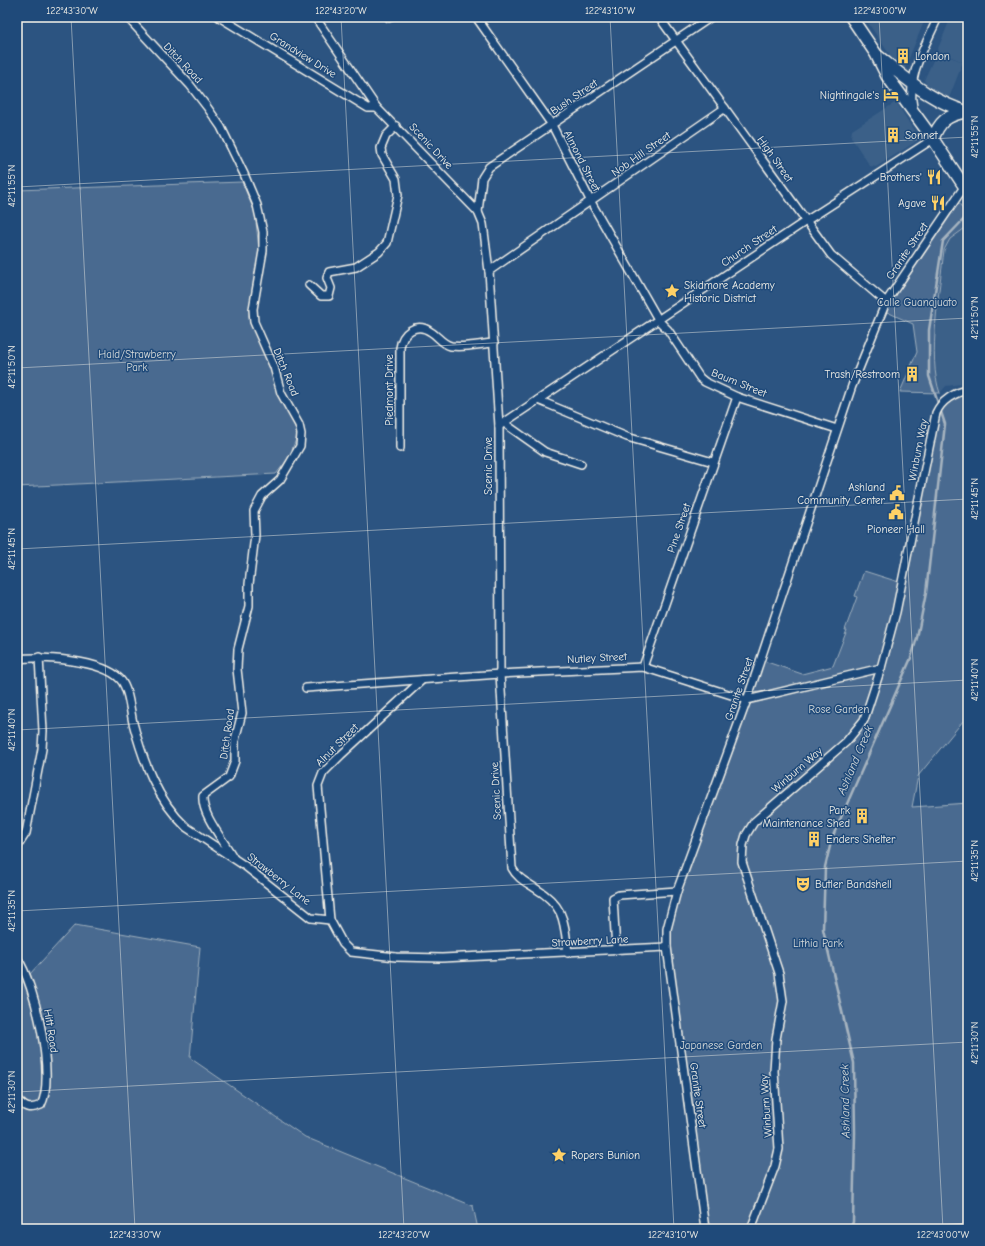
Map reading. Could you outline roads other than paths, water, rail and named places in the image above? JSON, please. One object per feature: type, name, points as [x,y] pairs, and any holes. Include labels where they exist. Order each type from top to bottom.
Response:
[{"type":"main road","points":[[851,17],[876,54],[887,76],[914,111],[966,190]]},
{"type":"main road","points":[[876,54],[911,83],[934,98],[967,112]]},
{"type":"main road","points":[[933,139],[945,119],[953,114],[967,112]]},
{"type":"street","name":"Ditch Road","points":[[126,17],[190,85],[207,107],[221,127],[244,174],[257,205],[262,232],[263,251],[253,309],[254,322],[274,367],[281,393],[299,425],[301,434],[300,446],[287,469],[280,480],[262,496],[254,512],[255,535],[249,584],[250,606],[238,649],[237,669],[242,713],[235,740],[235,761],[229,777],[203,796],[202,802],[207,817],[233,857]]},
{"type":"street","name":"Grandview Drive","points":[[218,17],[368,108],[378,108]]},
{"type":"street","name":"Scenic Drive","points":[[315,17],[378,108],[478,212],[483,224],[489,271],[502,425],[500,674],[512,868],[519,878],[546,895],[559,908],[564,923],[568,953]]},
{"type":"street","name":"Almond Street","points":[[477,17],[552,125],[591,202],[659,321]]},
{"type":"street","name":"High Street","points":[[659,17],[831,255],[886,302]]},
{"type":"street","name":"Bush Street","points":[[478,212],[482,178],[489,167],[711,17]]},
{"type":"street","points":[[914,111],[910,97],[911,83],[938,17]]},
{"type":"street","name":"Nob Hill Street","points":[[489,271],[725,108]]},
{"type":"street","points":[[309,285],[321,296],[329,296],[331,288],[327,278],[329,272],[356,267],[379,252],[387,243],[398,195],[398,186],[396,178],[382,155],[381,148],[386,136],[396,126]]},
{"type":"street","name":"Church Street","points":[[502,425],[806,221],[933,139]]},
{"type":"street","name":"Granite Street","points":[[704,1229],[667,947],[667,929],[677,891],[747,700],[852,386],[886,302],[966,190]]},
{"type":"street","name":"Baum Street","points":[[659,321],[668,330],[700,378],[714,387],[837,429]]},
{"type":"street","name":"Piedmont Drive","points":[[400,448],[400,348],[401,340],[406,333],[413,328],[424,329],[430,331],[441,342],[453,346],[494,343]]},
{"type":"street","name":"Winburn Way","points":[[751,1229],[775,1166],[779,1149],[774,1071],[776,1039],[783,1001],[780,973],[742,862],[742,845],[750,827],[760,815],[788,794],[855,732],[864,720],[881,668],[896,612],[936,413],[941,404],[949,398],[960,392],[968,390]]},
{"type":"street","name":"Pine Street","points":[[643,667],[737,396]]},
{"type":"street","points":[[538,400],[627,438],[713,462]]},
{"type":"street","points":[[502,425],[545,452],[581,464]]},
{"type":"street","name":"Strawberry Lane","points":[[17,658],[39,657],[84,664],[101,669],[119,679],[125,691],[142,757],[152,779],[173,813],[186,827],[233,857],[311,918],[330,920],[343,944],[350,952],[358,954],[442,958],[667,947]]},
{"type":"street","points":[[17,847],[26,833],[42,749],[43,723],[39,657]]},
{"type":"street","name":"Nutley Street","points":[[306,688],[500,674],[643,667],[747,700]]},
{"type":"street","points":[[747,700],[881,668]]},
{"type":"street","name":"Alnut Street","points":[[330,920],[318,796],[320,778],[341,755],[422,680]]},
{"type":"street","points":[[616,950],[613,898],[619,895],[677,891]]},
{"type":"street","name":"Hitt Road","points":[[17,958],[27,974],[39,1020],[43,1043],[45,1093],[40,1105],[29,1109],[22,1105],[17,1099]]},
{"type":"waterway","name":"Ashland Creek","points":[[850,1229],[853,1222],[855,1133],[854,1063],[823,929],[825,867],[832,838],[911,658],[917,638],[926,593],[945,424],[929,376],[929,330],[943,241],[966,217]]},
{"type":"place","name":"London","points":[[903,56]]},
{"type":"place","name":"Nightingale's","points":[[891,95]]},
{"type":"place","name":"Sonnet","points":[[893,135]]},
{"type":"place","name":"Brothers'","points":[[934,177]]},
{"type":"place","name":"Agave","points":[[938,203]]},
{"type":"place","name":"Skidmore Academy Historic District","points":[[672,291]]},
{"type":"place","name":"Trash/Restroom","points":[[912,374]]},
{"type":"place","name":"Ashland Community Center","points":[[897,493]]},
{"type":"place","name":"Pioneer Hall","points":[[896,512]]},
{"type":"place","name":"Park Maintenance Shed","points":[[862,816]]},
{"type":"place","name":"Enders Shelter","points":[[814,839]]},
{"type":"place","name":"Butler Bandshell","points":[[803,884]]},
{"type":"place","name":"Ropers Bunion","points":[[559,1155]]},
{"type":"park label","name":"Calle Guanajuato","points":[[917,302]]},
{"type":"park label","name":"Hald/Strawberry Park","points":[[137,360]]},
{"type":"park label","name":"Rose Garden","points":[[839,709]]},
{"type":"park label","name":"Lithia Park","points":[[818,943]]},
{"type":"park label","name":"Japanese Garden","points":[[721,1045]]}]
